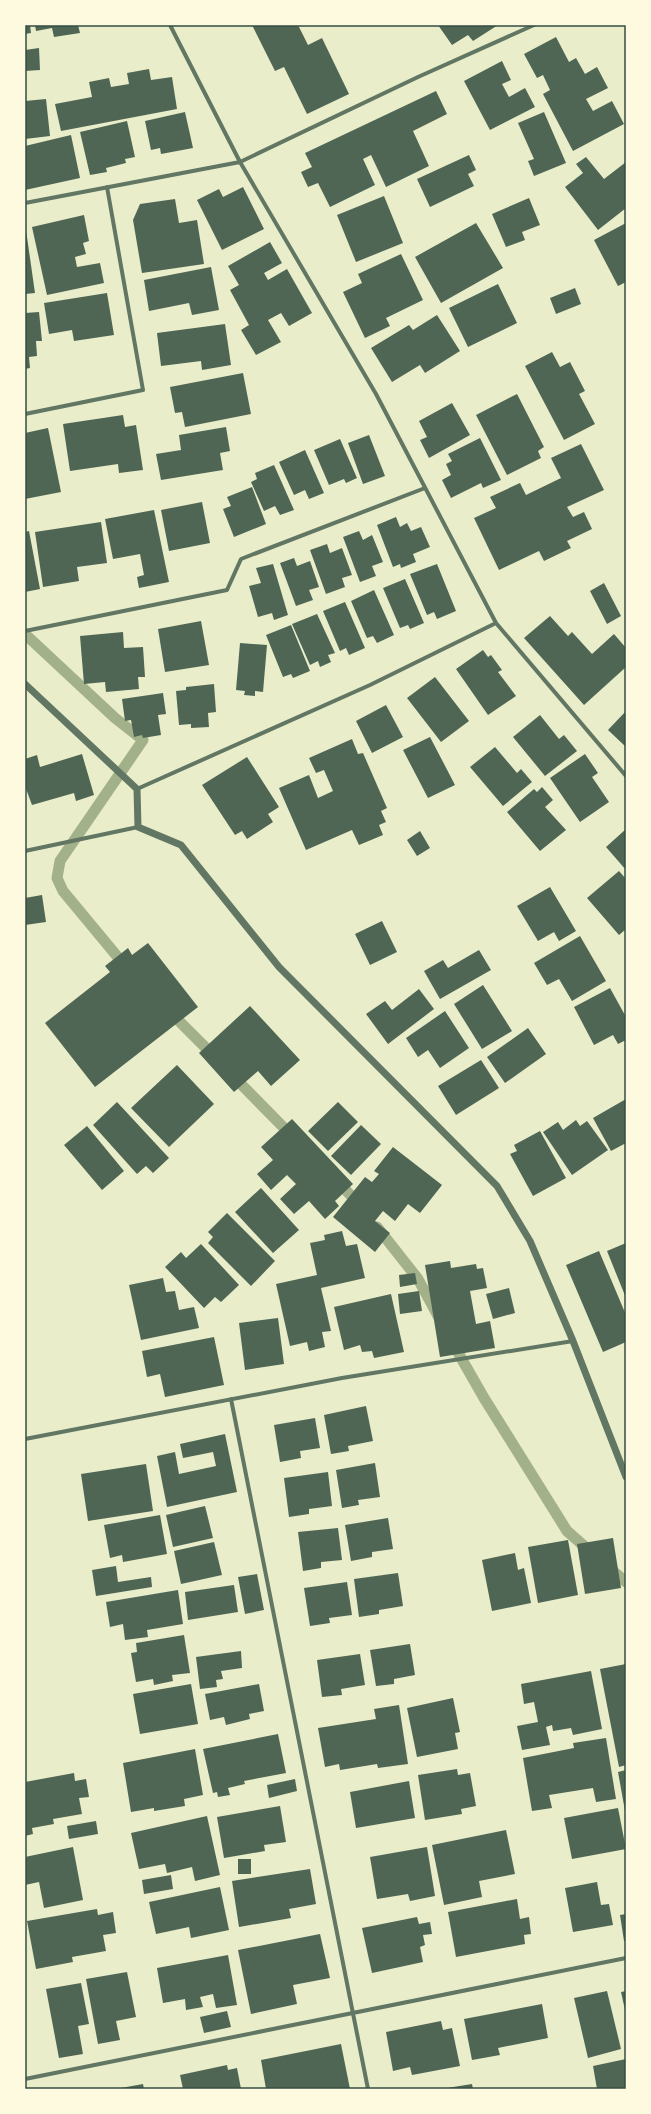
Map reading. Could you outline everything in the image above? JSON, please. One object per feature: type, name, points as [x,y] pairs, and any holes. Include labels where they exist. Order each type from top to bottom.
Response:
[{"type":"street","points":[[170,25],[240,162],[376,394],[496,623],[626,776]]},
{"type":"street","points":[[25,203],[240,162],[418,77],[534,25]]},
{"type":"street","points":[[25,414],[143,390],[107,187]]},
{"type":"street","points":[[25,631],[228,590],[242,559],[425,488]]},
{"type":"street","points":[[137,789],[370,685],[496,623]]},
{"type":"street","points":[[25,684],[137,789],[138,827]]},
{"type":"street","points":[[25,851],[138,827],[181,845],[279,967],[497,1186],[530,1241],[573,1341],[626,1477]]},
{"type":"street","points":[[25,1439],[342,1378],[573,1341]]},
{"type":"street","points":[[231,1399],[368,2089]]},
{"type":"street","points":[[25,2079],[626,1958]]},
{"type":"building","points":[[25,25],[30,25],[31,33],[25,34]]},
{"type":"building","points":[[35,25],[78,25],[80,33],[54,37],[52,28],[36,31]]},
{"type":"building","points":[[252,25],[298,25],[308,45],[322,38],[349,94],[307,114],[284,67],[275,71]]},
{"type":"building","points":[[438,25],[498,25],[473,41],[468,35],[452,45]]},
{"type":"building","points":[[556,37],[569,62],[576,58],[585,74],[597,67],[608,88],[586,99],[593,111],[612,101],[624,124],[573,151],[543,94],[550,90],[543,75],[537,78],[524,54]]},
{"type":"building","points":[[39,48],[40,70],[25,71],[25,50]]},
{"type":"building","points":[[502,61],[511,80],[502,84],[509,97],[525,88],[535,107],[490,130],[464,81]]},
{"type":"building","points":[[149,69],[151,80],[172,77],[177,109],[61,131],[55,104],[92,97],[89,82],[109,78],[111,87],[129,84],[127,73]]},
{"type":"building","points":[[436,91],[447,114],[413,131],[429,166],[386,187],[371,155],[363,159],[375,185],[330,207],[318,183],[308,187],[301,172],[312,167],[305,153]]},
{"type":"building","points":[[46,99],[50,136],[25,139],[25,101]]},
{"type":"building","points":[[185,112],[193,148],[161,154],[160,148],[151,150],[145,121]]},
{"type":"building","points":[[544,112],[566,163],[534,176],[528,161],[534,159],[518,123]]},
{"type":"building","points":[[127,121],[135,157],[125,159],[126,163],[106,168],[107,172],[90,175],[80,132]]},
{"type":"building","points":[[71,135],[80,178],[25,190],[25,146]]},
{"type":"building","points":[[469,155],[476,170],[468,174],[474,186],[430,207],[417,179]]},
{"type":"building","points":[[586,157],[604,179],[626,162],[626,208],[598,230],[565,187],[583,173],[576,164]]},
{"type":"building","points":[[243,187],[264,229],[222,250],[197,200],[219,189],[223,197]]},
{"type":"building","points":[[384,196],[403,243],[356,262],[337,215]]},
{"type":"building","points":[[529,198],[540,225],[522,232],[525,240],[506,247],[492,214]]},
{"type":"building","points":[[175,199],[179,223],[197,220],[204,264],[142,273],[133,220],[140,204]]},
{"type":"building","points":[[84,215],[89,241],[83,243],[86,254],[75,257],[77,267],[100,263],[104,283],[47,295],[32,227]]},
{"type":"building","points":[[476,223],[503,268],[441,303],[415,257]]},
{"type":"building","points":[[626,223],[626,282],[618,286],[594,240]]},
{"type":"building","points":[[25,230],[35,293],[25,294]]},
{"type":"building","points":[[270,242],[282,263],[264,273],[268,280],[287,269],[312,313],[289,326],[281,313],[268,320],[281,342],[256,355],[241,330],[249,325],[230,290],[239,285],[228,266]]},
{"type":"building","points":[[401,254],[423,300],[386,318],[390,326],[365,338],[343,292],[362,283],[358,274]]},
{"type":"building","points":[[211,267],[219,310],[192,315],[189,303],[149,311],[144,280]]},
{"type":"building","points":[[498,284],[517,323],[468,347],[449,308]]},
{"type":"building","points":[[575,288],[581,304],[556,314],[550,298]]},
{"type":"building","points":[[107,293],[114,335],[74,341],[72,330],[49,334],[44,303]]},
{"type":"building","points":[[39,312],[42,341],[36,341],[37,356],[29,357],[30,368],[25,369],[25,313]]},
{"type":"building","points":[[437,315],[460,351],[425,373],[420,365],[392,382],[371,348],[409,325],[413,330]]},
{"type":"building","points":[[225,324],[231,365],[202,370],[201,361],[161,366],[157,333]]},
{"type":"building","points":[[552,352],[560,367],[570,362],[585,391],[579,394],[595,424],[564,440],[525,366]]},
{"type":"building","points":[[243,373],[251,414],[185,427],[182,412],[175,413],[170,387]]},
{"type":"building","points":[[517,394],[544,447],[538,451],[541,458],[507,475],[476,415]]},
{"type":"building","points":[[452,403],[470,435],[429,458],[420,440],[427,437],[419,421]]},
{"type":"building","points":[[123,415],[125,427],[136,425],[143,470],[119,473],[118,464],[70,471],[63,424]]},
{"type":"building","points":[[226,427],[230,451],[220,453],[223,470],[161,480],[156,454],[181,450],[179,435]]},
{"type":"building","points":[[48,428],[61,492],[25,499],[25,433]]},
{"type":"building","points":[[369,435],[385,476],[363,484],[348,443]]},
{"type":"building","points":[[480,438],[501,480],[483,488],[481,483],[451,498],[442,480],[451,475],[446,464],[452,461],[448,454]]},
{"type":"building","points":[[340,439],[357,478],[346,483],[344,479],[329,485],[314,450]]},
{"type":"building","points":[[581,444],[604,490],[567,507],[573,517],[584,512],[592,529],[567,541],[571,548],[544,561],[539,551],[499,570],[474,518],[496,508],[490,497],[520,483],[526,495],[561,478],[551,458]]},
{"type":"building","points":[[305,450],[324,493],[309,499],[305,490],[294,495],[279,462]]},
{"type":"building","points":[[274,465],[294,510],[280,515],[275,506],[264,511],[251,482],[257,479],[255,473]]},
{"type":"building","points":[[252,487],[266,524],[234,537],[223,509],[231,506],[227,497]]},
{"type":"building","points":[[202,502],[210,543],[169,551],[161,510]]},
{"type":"building","points":[[154,510],[169,582],[139,588],[137,577],[144,575],[140,554],[113,559],[105,519]]},
{"type":"building","points":[[396,517],[400,527],[407,523],[411,531],[421,527],[430,547],[413,554],[416,562],[401,568],[400,564],[393,567],[377,525]]},
{"type":"building","points":[[101,522],[107,563],[77,567],[79,581],[43,587],[35,532]]},
{"type":"building","points":[[29,531],[40,589],[25,592],[25,532]]},
{"type":"building","points":[[359,531],[363,540],[372,535],[383,562],[372,566],[376,576],[360,582],[343,537]]},
{"type":"building","points":[[327,544],[330,553],[342,548],[352,575],[342,578],[345,587],[326,594],[310,550]]},
{"type":"building","points":[[294,558],[297,566],[310,561],[319,587],[309,590],[313,600],[296,606],[280,563]]},
{"type":"building","points":[[273,564],[288,615],[274,620],[272,613],[258,617],[249,586],[261,583],[256,568]]},
{"type":"building","points":[[437,564],[456,611],[437,619],[434,612],[427,615],[410,574]]},
{"type":"building","points":[[405,579],[424,623],[410,629],[408,625],[400,628],[383,588]]},
{"type":"building","points":[[604,583],[621,616],[607,624],[590,591]]},
{"type":"building","points":[[374,590],[394,635],[377,643],[373,636],[367,638],[351,601]]},
{"type":"building","points":[[345,602],[365,648],[349,655],[346,648],[340,651],[323,611]]},
{"type":"building","points":[[317,614],[335,653],[328,655],[331,662],[320,667],[318,661],[310,665],[292,624]]},
{"type":"building","points":[[550,616],[568,636],[572,632],[592,654],[614,634],[626,648],[626,667],[584,705],[524,638]]},
{"type":"building","points":[[201,621],[209,665],[165,672],[158,629]]},
{"type":"building","points":[[291,625],[310,671],[293,678],[291,674],[283,677],[266,635]]},
{"type":"building","points":[[123,632],[124,648],[143,647],[145,677],[138,677],[139,689],[106,692],[105,682],[84,684],[80,636]]},
{"type":"building","points":[[240,643],[267,645],[263,692],[255,691],[255,696],[244,695],[245,691],[236,690]]},
{"type":"building","points":[[483,650],[488,657],[491,655],[502,670],[498,672],[516,696],[488,715],[456,669]]},
{"type":"building","points":[[435,677],[469,721],[441,742],[407,698]]},
{"type":"building","points":[[214,684],[216,712],[208,713],[209,727],[191,728],[191,724],[179,725],[176,691],[186,690],[186,687]]},
{"type":"building","points":[[163,693],[166,714],[158,715],[161,735],[143,738],[142,735],[134,737],[131,720],[125,721],[122,699]]},
{"type":"building","points":[[386,705],[403,737],[372,753],[356,721]]},
{"type":"building","points":[[626,711],[626,747],[608,730]]},
{"type":"building","points":[[540,715],[559,739],[564,735],[577,751],[545,776],[513,737]]},
{"type":"building","points":[[430,737],[455,785],[428,798],[403,750]]},
{"type":"building","points":[[352,739],[358,754],[363,753],[387,808],[381,811],[386,822],[379,825],[383,835],[359,845],[352,830],[306,850],[279,788],[309,775],[318,798],[333,791],[324,770],[316,773],[309,758]]},
{"type":"building","points":[[495,747],[517,773],[521,769],[532,782],[503,806],[470,767]]},
{"type":"building","points":[[82,754],[94,795],[76,801],[74,793],[32,805],[25,786],[25,759],[37,755],[40,767]]},
{"type":"building","points":[[585,754],[598,773],[592,777],[609,802],[580,822],[550,778]]},
{"type":"building","points":[[247,757],[279,807],[268,814],[273,822],[247,839],[242,831],[235,835],[202,785]]},
{"type":"building","points":[[542,787],[553,800],[545,807],[566,830],[540,851],[507,812],[534,789],[537,792]]},
{"type":"building","points":[[626,829],[626,870],[606,847]]},
{"type":"building","points":[[420,831],[430,848],[417,856],[407,840]]},
{"type":"building","points":[[619,871],[626,879],[626,929],[619,935],[587,898]]},
{"type":"building","points":[[550,887],[576,931],[559,941],[554,932],[538,941],[517,906]]},
{"type":"building","points":[[42,895],[46,922],[25,925],[25,898]]},
{"type":"building","points":[[382,921],[397,952],[370,965],[355,934]]},
{"type":"building","points":[[580,936],[606,981],[572,1001],[559,979],[547,985],[534,963]]},
{"type":"building","points":[[148,943],[198,1007],[95,1087],[45,1023],[110,972],[105,966],[128,948],[132,955]]},
{"type":"building","points":[[479,950],[491,970],[440,999],[424,971],[443,960],[448,968]]},
{"type":"building","points":[[483,985],[512,1031],[482,1049],[454,1004]]},
{"type":"building","points":[[610,988],[626,1017],[626,1040],[618,1044],[613,1035],[594,1045],[574,1007]]},
{"type":"building","points":[[419,989],[434,1009],[388,1044],[366,1014],[385,1001],[392,1010]]},
{"type":"building","points":[[250,1006],[300,1060],[271,1086],[258,1071],[234,1092],[199,1053]]},
{"type":"building","points":[[445,1011],[469,1048],[440,1068],[428,1050],[418,1057],[406,1038]]},
{"type":"building","points":[[528,1028],[546,1054],[505,1083],[487,1057]]},
{"type":"building","points":[[481,1060],[499,1088],[456,1115],[438,1086]]},
{"type":"building","points":[[177,1065],[214,1104],[169,1147],[131,1108]]},
{"type":"building","points":[[626,1099],[626,1143],[611,1151],[593,1118]]},
{"type":"building","points":[[117,1102],[169,1158],[153,1173],[146,1166],[137,1174],[93,1125]]},
{"type":"building","points":[[338,1102],[358,1122],[328,1151],[308,1131]]},
{"type":"building","points":[[292,1119],[353,1184],[335,1201],[339,1206],[325,1219],[309,1201],[294,1214],[280,1199],[296,1184],[287,1175],[271,1190],[257,1174],[273,1160],[261,1147]]},
{"type":"building","points":[[576,1120],[580,1126],[587,1121],[608,1150],[572,1175],[543,1132],[558,1122],[563,1130]]},
{"type":"building","points":[[361,1125],[381,1144],[351,1175],[331,1156]]},
{"type":"building","points":[[87,1126],[124,1171],[102,1190],[64,1145]]},
{"type":"building","points":[[540,1131],[566,1178],[533,1196],[510,1154],[517,1151],[514,1145]]},
{"type":"building","points":[[393,1147],[442,1185],[420,1213],[408,1204],[395,1221],[383,1211],[375,1221],[390,1233],[375,1252],[333,1217],[365,1177],[372,1182],[379,1174],[374,1171]]},
{"type":"building","points":[[261,1188],[299,1230],[273,1253],[235,1212]]},
{"type":"building","points":[[227,1213],[275,1261],[251,1286],[208,1243],[213,1237],[208,1232]]},
{"type":"building","points":[[342,1231],[346,1246],[357,1244],[365,1278],[321,1288],[331,1331],[322,1332],[325,1347],[309,1351],[307,1342],[290,1346],[276,1284],[317,1275],[310,1243],[325,1240],[324,1235]]},
{"type":"building","points":[[626,1243],[626,1298],[607,1251]]},
{"type":"building","points":[[201,1244],[239,1285],[221,1302],[215,1297],[204,1308],[165,1267],[181,1252],[186,1258]]},
{"type":"building","points":[[599,1251],[626,1315],[626,1342],[603,1352],[566,1265]]},
{"type":"building","points":[[450,1261],[451,1268],[476,1264],[477,1269],[483,1268],[487,1288],[470,1291],[476,1324],[490,1321],[495,1348],[440,1357],[425,1265]]},
{"type":"building","points":[[415,1273],[417,1284],[400,1287],[399,1275]]},
{"type":"building","points":[[163,1278],[166,1292],[175,1291],[179,1310],[194,1307],[199,1328],[141,1340],[129,1285]]},
{"type":"building","points":[[509,1288],[515,1313],[493,1319],[486,1294]]},
{"type":"building","points":[[419,1291],[422,1311],[400,1314],[398,1294]]},
{"type":"building","points":[[391,1294],[404,1352],[374,1358],[372,1351],[362,1352],[360,1345],[344,1350],[334,1307]]},
{"type":"building","points":[[278,1318],[284,1364],[245,1370],[239,1323]]},
{"type":"building","points":[[214,1337],[224,1385],[165,1397],[160,1374],[147,1377],[142,1351]]},
{"type":"building","points":[[366,1406],[373,1441],[348,1446],[349,1451],[331,1454],[324,1415]]},
{"type":"building","points":[[315,1418],[320,1448],[300,1451],[301,1458],[280,1462],[274,1425]]},
{"type":"building","points":[[225,1434],[237,1492],[167,1507],[157,1456],[175,1452],[179,1474],[216,1466],[213,1452],[183,1458],[180,1444]]},
{"type":"building","points":[[375,1463],[380,1497],[358,1500],[359,1505],[342,1508],[336,1470]]},
{"type":"building","points":[[146,1464],[153,1511],[88,1521],[81,1474]]},
{"type":"building","points":[[328,1472],[332,1506],[309,1509],[309,1514],[289,1517],[284,1478]]},
{"type":"building","points":[[205,1506],[213,1538],[173,1547],[166,1515]]},
{"type":"building","points":[[160,1515],[167,1554],[123,1562],[122,1555],[110,1558],[104,1525]]},
{"type":"building","points":[[388,1518],[393,1549],[372,1552],[372,1557],[351,1561],[345,1525]]},
{"type":"building","points":[[338,1528],[342,1560],[321,1562],[321,1568],[303,1571],[298,1532]]},
{"type":"building","points":[[613,1538],[621,1588],[585,1594],[577,1544]]},
{"type":"building","points":[[568,1540],[578,1595],[538,1603],[528,1547]]},
{"type":"building","points":[[214,1542],[222,1575],[181,1584],[174,1551]]},
{"type":"building","points":[[515,1553],[518,1570],[524,1568],[531,1603],[492,1611],[482,1560]]},
{"type":"building","points":[[116,1566],[118,1582],[151,1577],[152,1587],[96,1596],[92,1570]]},
{"type":"building","points":[[398,1573],[403,1606],[379,1610],[379,1614],[359,1617],[354,1579]]},
{"type":"building","points":[[257,1574],[264,1610],[245,1614],[238,1577]]},
{"type":"building","points":[[347,1582],[352,1615],[329,1618],[330,1623],[310,1626],[304,1588]]},
{"type":"building","points":[[234,1585],[238,1612],[188,1620],[185,1592]]},
{"type":"building","points":[[178,1590],[183,1624],[147,1630],[148,1637],[125,1640],[123,1624],[110,1627],[106,1602]]},
{"type":"building","points":[[184,1635],[190,1673],[172,1675],[173,1681],[154,1685],[153,1679],[136,1682],[131,1653],[137,1652],[136,1643]]},
{"type":"building","points":[[410,1644],[415,1675],[394,1679],[394,1684],[376,1686],[370,1650]]},
{"type":"building","points":[[241,1651],[242,1668],[221,1671],[223,1679],[216,1680],[217,1687],[200,1689],[196,1657]]},
{"type":"building","points":[[360,1654],[365,1685],[341,1689],[342,1695],[322,1697],[317,1660]]},
{"type":"building","points":[[626,1664],[626,1765],[619,1767],[600,1669]]},
{"type":"building","points":[[591,1671],[602,1729],[573,1735],[571,1728],[553,1731],[552,1725],[546,1727],[550,1745],[522,1750],[517,1726],[538,1722],[534,1702],[524,1704],[521,1684]]},
{"type":"building","points":[[191,1684],[198,1724],[140,1734],[133,1694]]},
{"type":"building","points":[[259,1684],[264,1711],[249,1714],[250,1719],[226,1725],[224,1717],[210,1720],[205,1694]]},
{"type":"building","points":[[453,1698],[460,1732],[455,1733],[458,1749],[417,1757],[407,1708]]},
{"type":"building","points":[[399,1705],[408,1764],[378,1768],[377,1764],[340,1770],[339,1764],[325,1767],[318,1728],[376,1719],[374,1709]]},
{"type":"building","points":[[278,1734],[286,1773],[244,1781],[245,1784],[228,1788],[230,1795],[218,1797],[217,1792],[213,1793],[203,1749]]},
{"type":"building","points":[[606,1738],[616,1799],[596,1802],[593,1788],[549,1795],[552,1808],[532,1811],[523,1758],[574,1748],[573,1743]]},
{"type":"building","points":[[195,1749],[203,1795],[184,1799],[185,1806],[154,1811],[154,1808],[131,1812],[123,1763]]},
{"type":"building","points":[[457,1769],[458,1775],[470,1773],[476,1806],[461,1809],[462,1814],[425,1820],[418,1775]]},
{"type":"building","points":[[626,1770],[626,1811],[625,1811],[618,1772]]},
{"type":"building","points":[[74,1773],[75,1781],[86,1779],[89,1797],[79,1798],[82,1814],[53,1819],[54,1824],[32,1828],[33,1834],[25,1836],[25,1782]]},
{"type":"building","points":[[295,1779],[297,1791],[269,1798],[267,1785]]},
{"type":"building","points":[[409,1781],[415,1818],[356,1828],[350,1792]]},
{"type":"building","points":[[280,1806],[286,1842],[264,1845],[265,1851],[224,1858],[217,1817]]},
{"type":"building","points":[[618,1808],[626,1849],[572,1859],[564,1818]]},
{"type":"building","points":[[207,1816],[220,1875],[195,1881],[192,1867],[167,1873],[165,1864],[139,1869],[131,1833]]},
{"type":"building","points":[[96,1821],[98,1834],[69,1839],[67,1826]]},
{"type":"building","points":[[506,1830],[515,1874],[479,1881],[482,1897],[444,1905],[432,1845]]},
{"type":"building","points":[[73,1847],[83,1900],[44,1908],[39,1882],[25,1885],[25,1857]]},
{"type":"building","points":[[427,1847],[435,1896],[410,1901],[408,1894],[377,1899],[370,1857]]},
{"type":"building","points":[[238,1859],[251,1859],[251,1874],[238,1874]]},
{"type":"building","points":[[310,1869],[316,1904],[289,1909],[291,1918],[239,1927],[232,1881]]},
{"type":"building","points":[[171,1875],[173,1889],[144,1894],[142,1880]]},
{"type":"building","points":[[597,1882],[601,1905],[609,1904],[613,1925],[573,1932],[565,1888]]},
{"type":"building","points":[[220,1887],[229,1930],[191,1938],[189,1927],[156,1934],[149,1902]]},
{"type":"building","points":[[517,1899],[520,1919],[529,1917],[531,1934],[524,1935],[525,1944],[456,1957],[448,1912]]},
{"type":"building","points":[[97,1909],[98,1915],[113,1912],[116,1933],[103,1935],[106,1951],[72,1957],[73,1962],[36,1969],[27,1921]]},
{"type":"building","points":[[626,1914],[626,1941],[624,1941],[620,1915]]},
{"type":"building","points":[[417,1917],[419,1924],[430,1922],[432,1934],[423,1935],[425,1945],[420,1947],[423,1962],[372,1973],[362,1928]]},
{"type":"building","points":[[320,1934],[330,1978],[293,1985],[297,2004],[251,2014],[238,1950]]},
{"type":"building","points":[[228,1955],[237,2005],[216,2008],[213,1994],[200,1997],[203,2007],[186,2010],[185,1999],[163,2003],[157,1968]]},
{"type":"building","points":[[127,1972],[136,2017],[116,2021],[120,2040],[98,2044],[86,1979]]},
{"type":"building","points":[[81,1983],[89,2024],[78,2026],[83,2054],[59,2058],[46,1989]]},
{"type":"building","points":[[607,1991],[621,2049],[588,2058],[574,1998]]},
{"type":"building","points":[[626,1991],[626,2010],[625,2010],[621,1992]]},
{"type":"building","points":[[542,2004],[548,2038],[498,2048],[500,2055],[472,2060],[464,2019]]},
{"type":"building","points":[[227,2011],[231,2027],[204,2033],[200,2017]]},
{"type":"building","points":[[441,2021],[443,2030],[452,2028],[460,2066],[412,2075],[410,2067],[393,2071],[386,2032]]},
{"type":"building","points":[[341,2044],[350,2089],[266,2089],[261,2060]]},
{"type":"building","points":[[626,2059],[626,2089],[597,2089],[593,2066]]},
{"type":"building","points":[[227,2065],[228,2070],[237,2068],[241,2089],[183,2089],[180,2075]]},
{"type":"building","points":[[143,2084],[144,2089],[121,2089],[121,2088]]},
{"type":"building","points":[[472,2084],[473,2089],[447,2089],[447,2088]]},
{"type":"waterway","points":[[25,634],[115,718],[143,740],[60,861],[57,878],[63,891],[126,967]]},
{"type":"waterway","points":[[169,1011],[216,1058]]},
{"type":"waterway","points":[[232,1075],[293,1137]]},
{"type":"waterway","points":[[336,1180],[360,1205]]},
{"type":"waterway","points":[[377,1227],[418,1279],[438,1316]]},
{"type":"waterway","points":[[452,1342],[484,1398],[567,1531],[592,1553]]},
{"type":"waterway","points":[[608,1567],[626,1582]]}]
